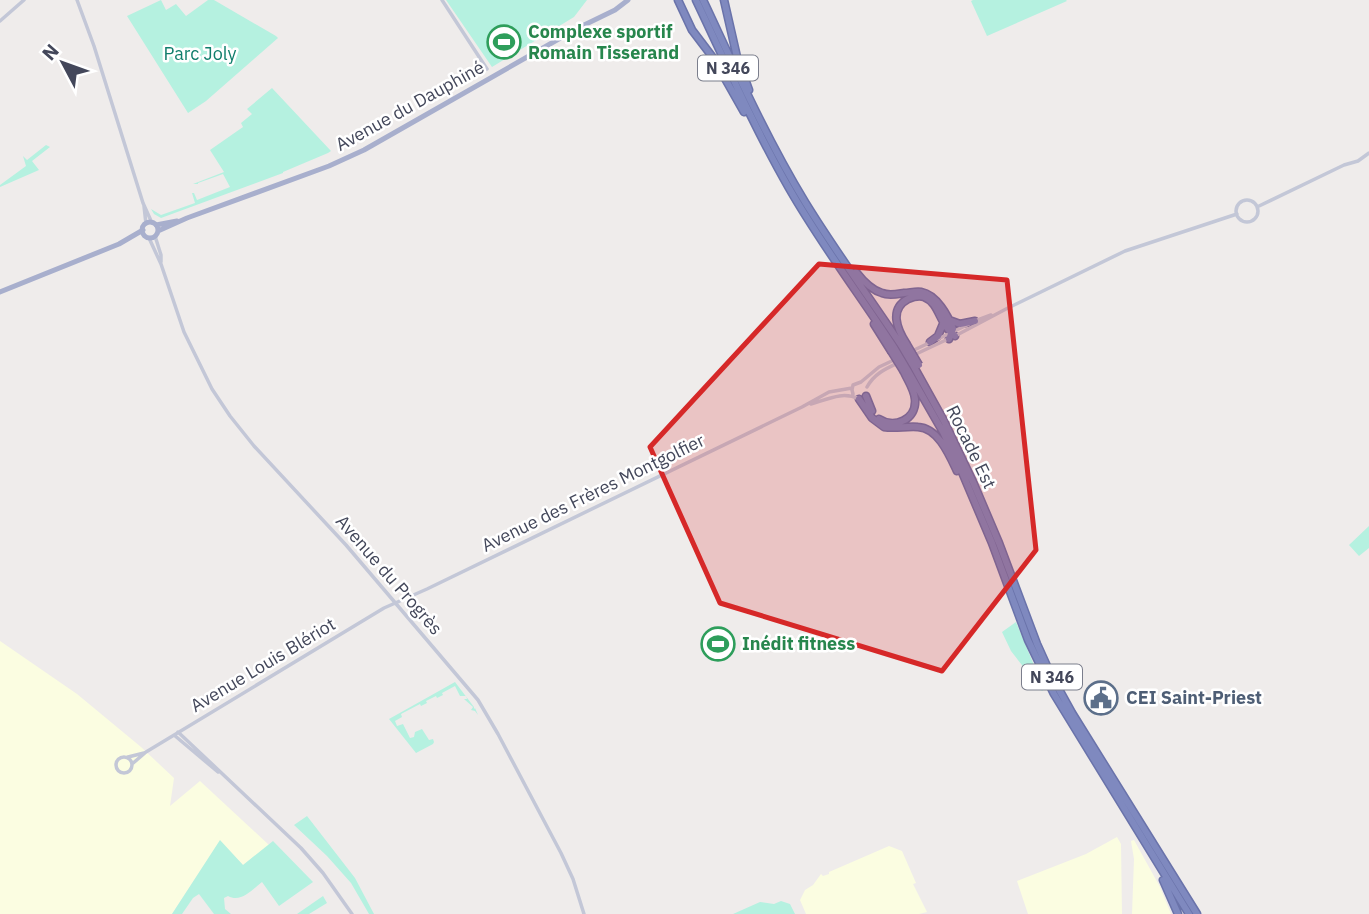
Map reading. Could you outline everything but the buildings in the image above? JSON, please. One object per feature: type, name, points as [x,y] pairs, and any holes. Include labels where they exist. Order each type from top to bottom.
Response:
[{"type":"highway","points":[[678,0],[692,30],[714,59],[754,131],[761,136]]},
{"type":"highway","name":"N 346","points":[[696,0],[761,136],[801,209],[845,275],[846,282],[898,347]]},
{"type":"highway","name":"Rocade Est","points":[[703,0],[758,118],[799,192],[944,421],[999,543],[1051,675],[1179,886],[1199,914]]},
{"type":"highway","points":[[724,0],[740,68],[759,112],[758,118]]},
{"type":"highway","points":[[844,262],[879,293],[890,295],[920,292],[929,295],[935,300],[952,336]]},
{"type":"highway","points":[[859,396],[880,421],[891,424],[906,420],[913,411],[915,400],[911,386],[911,369],[898,347],[897,310],[903,302],[914,296],[924,297],[933,303],[946,322],[960,324],[975,321]]},
{"type":"highway","points":[[930,342],[946,322]]},
{"type":"highway","name":"Rocade Est","points":[[911,369],[978,508],[1028,640],[1045,676],[1068,720],[1189,914]]},
{"type":"highway","points":[[859,396],[872,418],[884,427],[920,427],[932,432],[944,447],[972,505],[978,508]]},
{"type":"highway","points":[[1151,853],[1178,914]]},
{"type":"main road","name":"Avenue du Dauphiné","points":[[600,17],[621,0]]},
{"type":"main road","name":"Avenue du Dauphiné","points":[[0,292],[151,230],[329,166],[364,150],[578,28],[615,10],[628,0]]},
{"type":"street","points":[[0,22],[24,0]]},
{"type":"street","name":"Avenue du Progrès","points":[[77,0],[184,332],[212,389],[244,434],[472,692],[486,712],[564,860],[584,914]]},
{"type":"street","points":[[442,0],[487,69]]},
{"type":"street","points":[[1257,207],[1332,170],[1358,161],[1369,153]]},
{"type":"street","points":[[1244,201],[1254,202],[1257,207],[1256,216],[1249,221],[1240,219],[1237,214],[1238,206],[1244,201]]},
{"type":"street","name":"Avenue des Frères Montgolfier","points":[[867,387],[871,380],[885,369],[1125,251],[1237,214]]},
{"type":"street","name":"Avenue des Frères Montgolfier","points":[[396,603],[829,392],[852,388],[879,367],[930,342],[952,336],[975,321],[1006,309]]},
{"type":"street","points":[[852,388],[859,396],[868,391],[861,382]]},
{"type":"street","name":"Avenue des Frères Montgolfier","points":[[802,407],[838,395],[859,396]]},
{"type":"street","name":"Avenue Louis Blériot","points":[[132,764],[146,752],[368,617],[396,603]]},
{"type":"street","points":[[176,734],[313,860],[352,914]]},
{"type":"street","name":"Avenue Louis Blériot","points":[[127,757],[146,752]]},
{"type":"street","points":[[121,757],[127,757],[132,764],[131,769],[123,774],[117,771],[115,765],[121,757]]},
{"type":"highlighted area","points":[[819,264],[1007,280],[1036,550],[942,671],[720,603],[650,447]]},
{"type":"shaded area","points":[[0,641],[77,694],[174,778],[170,806],[200,781],[269,845],[243,865],[220,841],[172,914],[0,914]]},
{"type":"shaded area","points":[[1117,837],[1121,844],[1122,914],[1028,914],[1017,881],[1086,854]]},
{"type":"shaded area","points":[[1134,840],[1160,887],[1171,914],[1132,914],[1134,859],[1131,841]]},
{"type":"shaded area","points":[[889,846],[902,851],[916,883],[913,884],[927,912],[806,914],[800,900],[805,890],[813,885],[821,874],[829,874]]},
{"type":"green space","name":"Parc Joly","points":[[161,0],[166,10],[176,4],[186,16],[208,0],[214,0],[278,38],[206,101],[188,113],[127,16]]},
{"type":"green space","name":"Complexe sportif Romain Tisserand","points":[[446,0],[587,0],[574,17],[492,67]]},
{"type":"green space","points":[[971,1],[1067,1],[987,36]]},
{"type":"green space","points":[[272,88],[331,151],[283,173],[161,218],[154,214],[151,209],[161,215],[195,203],[192,193],[197,200],[230,187],[223,174],[193,184],[224,172],[210,150],[243,127],[241,123],[252,114],[247,109]]},
{"type":"green space","points":[[46,145],[50,147],[32,161],[39,170],[0,187],[26,166],[23,156],[27,160]]},
{"type":"green space","points":[[1369,526],[1369,548],[1359,556],[1349,545]]},
{"type":"green space","points":[[1016,622],[1044,689],[1042,691],[1011,651],[1002,632]]},
{"type":"green space","points":[[455,682],[466,696],[460,696],[455,686],[442,693],[443,695],[401,714],[402,717],[395,721],[397,726],[403,724],[410,738],[422,729],[429,740],[433,739],[433,744],[416,753],[389,719]]},
{"type":"green space","points":[[466,697],[475,708],[478,715],[471,710],[473,707],[464,699],[467,699]]},
{"type":"green space","points":[[307,816],[355,878],[374,914],[369,914],[351,883],[327,856],[294,825]]},
{"type":"green space","points":[[220,840],[243,865],[273,841],[313,882],[279,906],[262,882],[242,897],[224,898],[225,909],[231,914],[214,914],[199,894],[182,914],[172,914]]},
{"type":"green space","points":[[323,896],[327,903],[309,914],[297,914]]},
{"type":"green space","points":[[781,901],[790,904],[795,914],[733,914],[760,902],[774,904]]},
{"type":"place","name":"Complexe sportif Romain Tisserand","points":[[504,42]]},
{"type":"place","name":"Inédit fitness","points":[[718,644]]},
{"type":"place","name":"CEI Saint-Priest","points":[[1101,698]]}]
